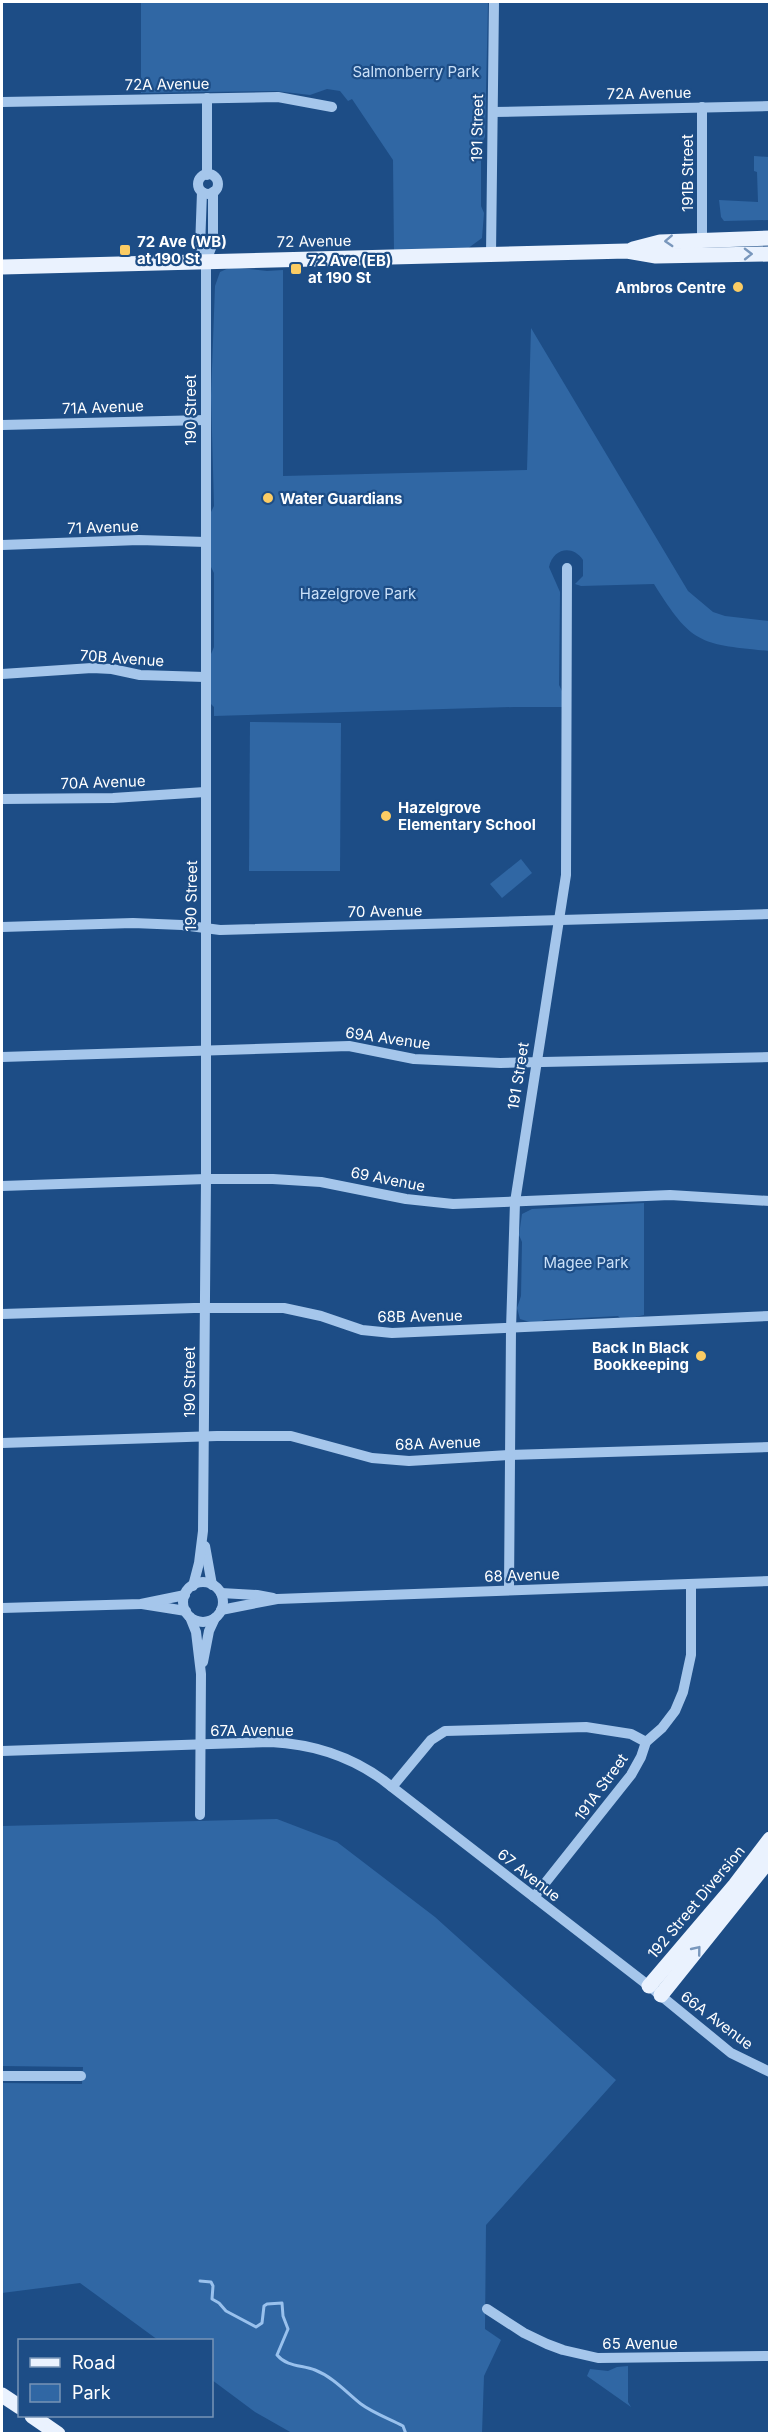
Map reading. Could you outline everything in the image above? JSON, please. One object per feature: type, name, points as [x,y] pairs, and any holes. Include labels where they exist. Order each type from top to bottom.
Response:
[{"type":"main road","name":"72 Avenue","points":[[627,251],[660,242],[770,238]]},
{"type":"main road","name":"72 Avenue","points":[[2,267],[627,251],[657,256],[770,254]]},
{"type":"main road","name":"192 Street Diversion","points":[[655,1991],[770,1839]]},
{"type":"main road","name":"192 Street Diversion","points":[[655,1991],[770,1859]]},
{"type":"main road","points":[[2,2394],[18,2406]]},
{"type":"main road","points":[[35,2417],[58,2433]]},
{"type":"street","name":"191 Street","points":[[491,254],[494,2]]},
{"type":"street","name":"190 Street","points":[[193,1586],[203,1531],[203,1308],[206,1179],[206,261],[200,248],[208,192],[217,182],[212,176],[207,175],[207,98]]},
{"type":"street","name":"72A Avenue","points":[[2,102],[278,98],[332,107]]},
{"type":"street","name":"72A Avenue","points":[[493,112],[770,106]]},
{"type":"street","name":"191B Street","points":[[702,107],[702,240]]},
{"type":"street","name":"71A Avenue","points":[[2,425],[206,420]]},
{"type":"street","name":"71 Avenue","points":[[2,545],[139,540],[206,542]]},
{"type":"street","name":"191 Street","points":[[509,1590],[509,1455],[515,1202],[559,922],[567,851],[567,568]]},
{"type":"street","name":"70B Avenue","points":[[2,674],[92,668],[146,675],[205,676]]},
{"type":"street","name":"70A Avenue","points":[[2,800],[113,798],[205,792]]},
{"type":"street","name":"70 Avenue","points":[[2,927],[133,923],[182,925],[220,930],[559,922],[770,914]]},
{"type":"street","name":"69A Avenue","points":[[2,1057],[349,1046],[414,1059],[535,1064],[770,1057]]},
{"type":"street","name":"69 Avenue","points":[[2,1186],[206,1179],[321,1182],[406,1199],[453,1204],[670,1195],[770,1201]]},
{"type":"street","name":"68B Avenue","points":[[2,1314],[203,1308],[296,1310],[373,1332],[511,1329],[770,1316]]},
{"type":"street","name":"68A Avenue","points":[[2,1443],[204,1436],[291,1436],[372,1458],[409,1461],[509,1455],[770,1447]]},
{"type":"street","name":"190 Street","points":[[203,1531],[212,1585]]},
{"type":"street","name":"68 Avenue","points":[[218,1614],[277,1599],[770,1581]]},
{"type":"street","points":[[200,1815],[201,1674],[196,1632],[183,1604],[185,1595],[193,1586],[202,1583],[212,1585],[221,1593],[223,1600],[208,1631],[201,1674]]},
{"type":"street","name":"191A Street","points":[[534,1897],[631,1775],[646,1742],[662,1728],[675,1711],[691,1655],[691,1584]]},
{"type":"street","name":"68 Avenue","points":[[221,1593],[257,1595],[277,1599]]},
{"type":"street","points":[[2,1608],[141,1604],[185,1595]]},
{"type":"street","points":[[141,1604],[188,1614],[201,1622],[218,1614]]},
{"type":"street","points":[[392,1787],[431,1740],[445,1731],[586,1727],[631,1734],[646,1742]]},
{"type":"street","name":"67A Avenue","points":[[2,1751],[280,1742],[312,1747],[336,1754],[356,1763],[392,1787]]},
{"type":"street","name":"67 Avenue","points":[[392,1787],[655,1991]]},
{"type":"street","name":"66A Avenue","points":[[655,1991],[731,2053],[770,2072]]},
{"type":"street","points":[[2,2076],[81,2076]]},
{"type":"street","name":"65 Avenue","points":[[487,2309],[524,2333],[547,2344],[591,2357],[612,2359],[770,2356]]},
{"type":"green space","name":"Salmonberry Park","points":[[141,2],[488,2],[485,137],[481,144],[481,206],[484,213],[482,238],[467,249],[394,252],[393,160],[352,99],[348,101],[340,91],[327,89],[310,95],[276,91],[141,93]]},
{"type":"green space","points":[[754,156],[769,157],[769,220],[724,221],[721,217],[719,200],[758,202]]},
{"type":"green space","name":"Hazelgrove Park","points":[[231,267],[267,271],[283,270],[283,476],[527,470],[531,328],[688,591],[713,612],[725,616],[769,621],[769,651],[727,646],[700,638],[678,619],[654,584],[581,586],[575,584],[583,576],[583,560],[579,555],[568,550],[554,556],[549,567],[560,592],[559,685],[563,693],[563,707],[214,716],[214,707],[211,704],[214,573],[211,567],[211,512],[214,506],[211,396],[215,286],[220,272]]},
{"type":"green space","points":[[250,722],[341,723],[340,871],[249,871]]},
{"type":"green space","points":[[521,859],[532,873],[502,898],[490,884]]},
{"type":"green space","name":"Magee Park","points":[[644,1203],[644,1315],[622,1320],[618,1316],[544,1320],[536,1324],[520,1319],[517,1308],[521,1296],[522,1242],[519,1235],[522,1214],[532,1209]]},
{"type":"green space","points":[[277,1819],[337,1842],[435,1917],[616,2080],[486,2225],[485,2329],[501,2340],[484,2376],[482,2433],[292,2433],[255,2412],[213,2381],[213,2339],[157,2339],[80,2283],[2,2293],[2,2083],[82,2084],[83,2067],[2,2066],[2,1826]]},
{"type":"green space","points":[[628,2366],[628,2402],[631,2407],[587,2376],[590,2369],[608,2371]]},
{"type":"waterway","points":[[200,2281],[211,2282],[212,2299],[226,2311],[256,2327],[262,2323],[264,2306],[282,2303],[283,2316],[288,2329],[277,2355],[290,2364],[315,2370],[328,2377],[361,2404],[403,2426],[406,2434]]},
{"type":"place","name":"72 Ave (WB) at 190 St","points":[[125,250]]},
{"type":"place","name":"72 Ave (EB) at 190 St","points":[[296,269]]},
{"type":"place","name":"Ambros Centre","points":[[738,287]]},
{"type":"place","name":"Water Guardians","points":[[268,498]]},
{"type":"place","name":"Hazelgrove Elementary School","points":[[386,816]]},
{"type":"place","name":"Back In Black Bookkeeping","points":[[701,1356]]}]
